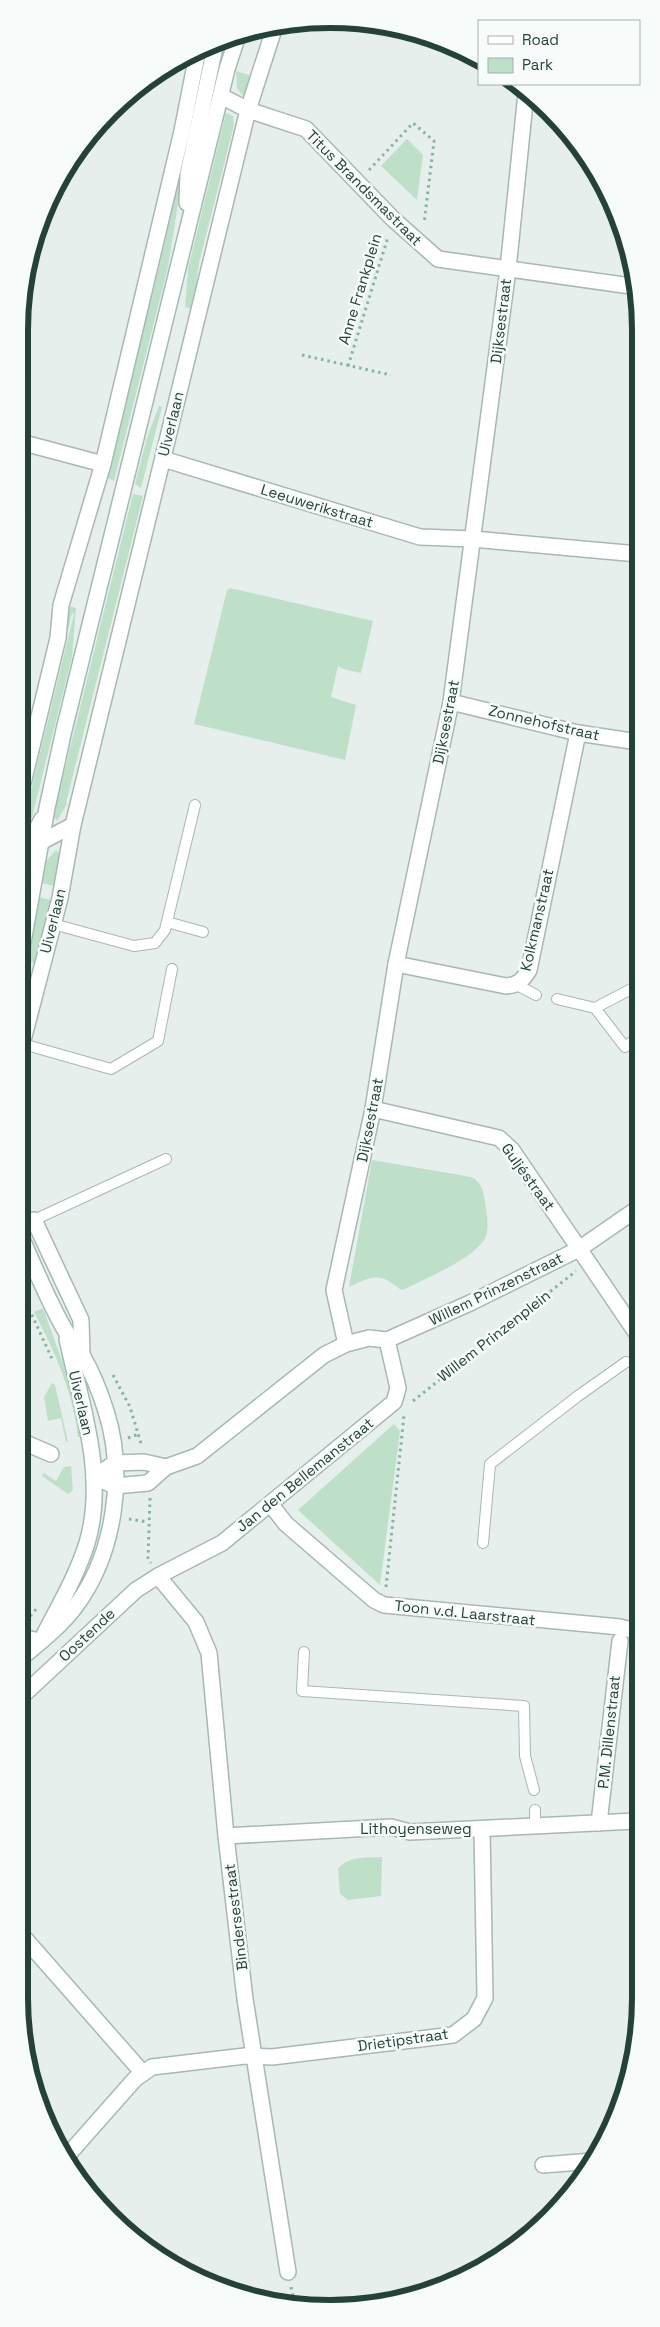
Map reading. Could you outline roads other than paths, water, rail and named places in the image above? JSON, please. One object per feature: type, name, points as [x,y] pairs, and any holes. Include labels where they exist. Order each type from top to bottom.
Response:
[{"type":"street","name":"Uiverlaan","points":[[28,1024],[53,924],[73,824],[248,110],[273,33]]},
{"type":"street","name":"Uiverlaan","points":[[28,907],[43,841],[47,808],[186,235],[236,43]]},
{"type":"street","name":"Uiverlaan","points":[[186,235],[188,174],[213,51]]},
{"type":"street","points":[[29,726],[58,638],[61,604],[103,464],[182,131],[196,59]]},
{"type":"street","name":"Titus Brandsmastraat","points":[[221,96],[248,110],[306,129],[393,219],[438,259],[629,286]]},
{"type":"street","name":"Dijksestraat","points":[[346,1344],[334,1290],[373,1109],[396,964],[451,702],[474,539],[508,269],[525,100]]},
{"type":"street","points":[[28,443],[103,464]]},
{"type":"street","name":"Leeuwerikstraat","points":[[163,458],[420,537],[474,539],[632,553]]},
{"type":"street","name":"Zonnehofstraat","points":[[451,702],[578,733],[632,741]]},
{"type":"street","name":"Kolkmanstraat","points":[[396,964],[506,986],[517,985],[529,970],[578,733]]},
{"type":"street","name":"Uiverlaan","points":[[28,848],[47,808]]},
{"type":"street","points":[[43,841],[73,824]]},
{"type":"street","name":"Guljéstraat","points":[[373,1109],[499,1138],[512,1150],[632,1327]]},
{"type":"street","name":"Willem Prinzenstraat","points":[[346,1344],[369,1338],[387,1340],[470,1303],[579,1249],[632,1212]]},
{"type":"street","name":"Uiverlaan","points":[[28,1222],[81,1320],[82,1356]]},
{"type":"street","name":"Uiverlaan","points":[[28,1252],[64,1329],[82,1356],[106,1412],[111,1431],[115,1463],[115,1486]]},
{"type":"street","name":"Uiverlaan","points":[[64,1329],[88,1432],[94,1477]]},
{"type":"street","name":"Jan den Bellemanstraat","points":[[158,1576],[222,1543],[397,1406],[398,1388],[387,1340]]},
{"type":"street","points":[[94,1477],[115,1486],[148,1483],[166,1467],[197,1456],[324,1355],[346,1344]]},
{"type":"street","points":[[28,1444],[51,1454]]},
{"type":"street","points":[[94,1477],[115,1463],[144,1462],[166,1467]]},
{"type":"street","name":"Oostende","points":[[28,1635],[83,1556],[93,1511],[94,1477]]},
{"type":"street","name":"Oostende","points":[[28,1635],[75,1608],[94,1574],[111,1527],[115,1486]]},
{"type":"street","name":"Toon v.d. Laarstraat","points":[[271,1505],[286,1524],[374,1600],[384,1605],[620,1627],[632,1631]]},
{"type":"street","name":"Oostende","points":[[28,1691],[136,1590],[158,1576]]},
{"type":"street","name":"Bindersestraat","points":[[158,1576],[196,1622],[209,1653],[226,1836],[245,1998],[288,2272]]},
{"type":"street","name":"P.M. Dillenstraat","points":[[599,1823],[620,1641]]},
{"type":"street","name":"Lithoyenseweg","points":[[226,1836],[392,1827],[410,1832],[632,1821]]},
{"type":"street","name":"Drietipstraat","points":[[142,2072],[152,2066],[255,2056],[272,2057],[453,2035],[474,2019],[485,1998],[482,1829]]},
{"type":"street","points":[[28,1942],[142,2072],[70,2152]]},
{"type":"street","points":[[542,2164],[584,2161]]},
{"type":"lane","points":[[53,924],[134,946],[156,943],[165,930],[195,805]]},
{"type":"lane","points":[[167,922],[203,932]]},
{"type":"lane","points":[[28,1045],[111,1069],[158,1041],[172,970]]},
{"type":"lane","points":[[517,985],[536,995]]},
{"type":"lane","points":[[595,1008],[632,989]]},
{"type":"lane","points":[[557,999],[595,1008],[625,1047],[632,1042]]},
{"type":"lane","points":[[28,1222],[166,1159]]},
{"type":"lane","points":[[483,1543],[490,1464],[578,1396],[626,1362]]},
{"type":"lane","points":[[304,1652],[302,1692],[524,1706],[525,1756],[534,1790]]},
{"type":"lane","points":[[535,1810],[535,1826]]}]
